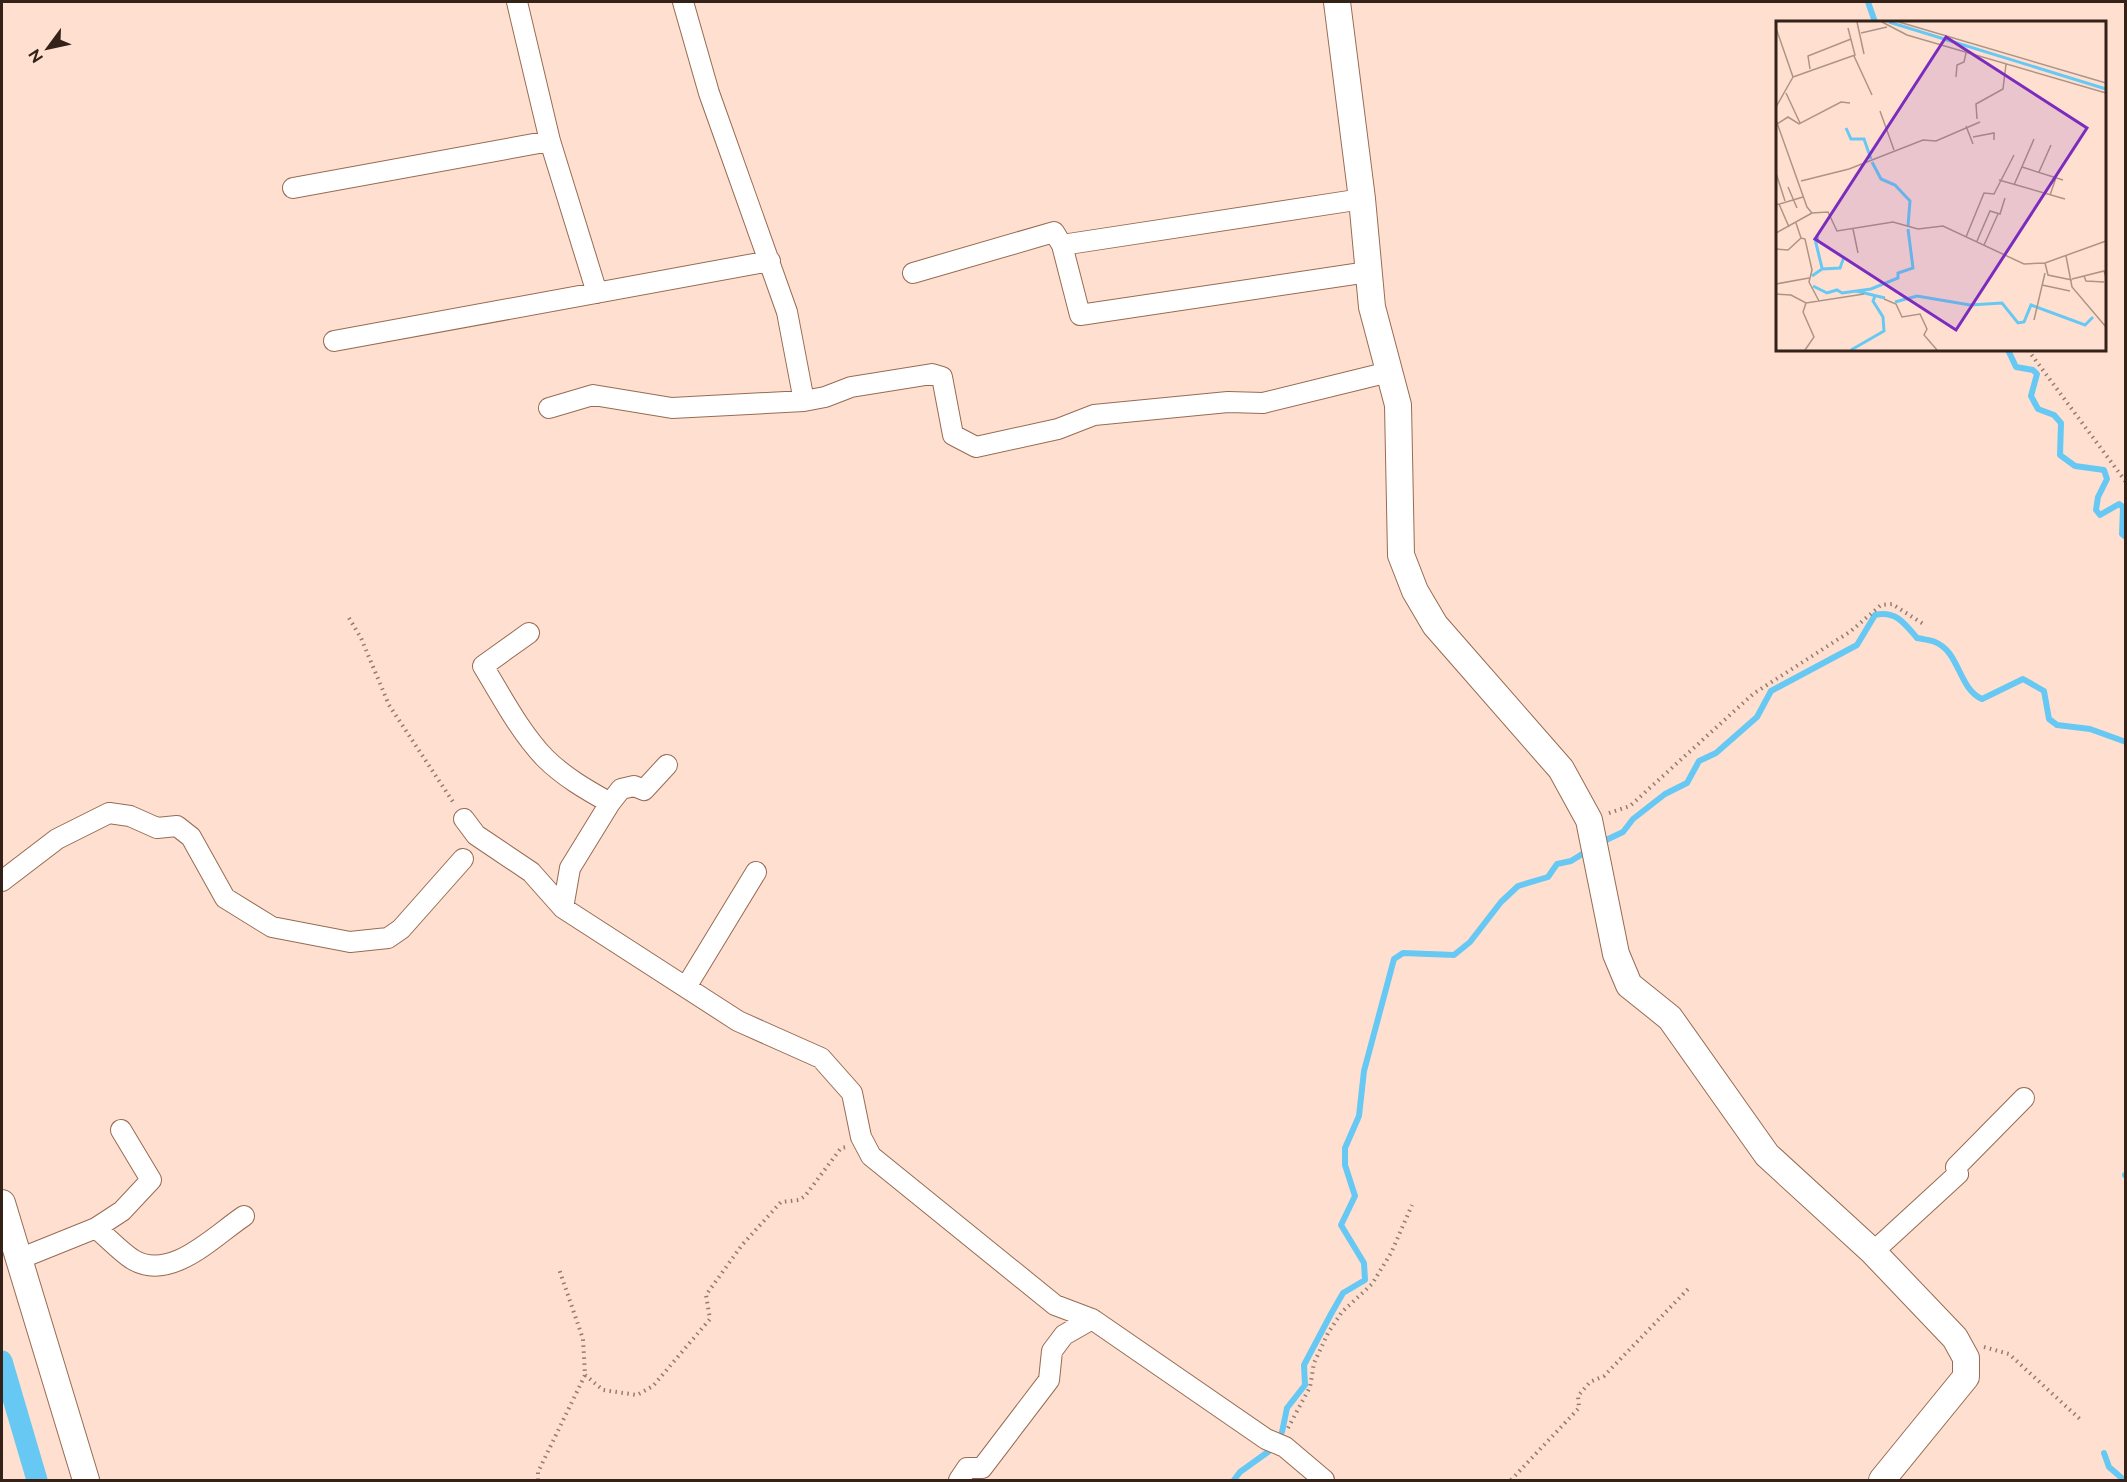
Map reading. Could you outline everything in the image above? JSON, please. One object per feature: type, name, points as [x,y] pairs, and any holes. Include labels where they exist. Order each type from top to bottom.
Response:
[{"type":"street","points":[[517,2],[550,141],[597,293]]},
{"type":"street","points":[[683,2],[709,93],[787,312],[804,401]]},
{"type":"street","points":[[1337,2],[1362,198],[1372,307],[1398,405],[1401,555],[1415,591],[1435,625],[1561,769],[1589,820],[1616,954],[1629,985],[1670,1018],[1767,1155],[1873,1252],[1955,1338],[1966,1358],[1966,1377],[1882,1480]]},
{"type":"street","points":[[293,188],[550,141]]},
{"type":"street","points":[[1062,244],[1362,198]]},
{"type":"street","points":[[913,273],[1054,232],[1062,244],[1080,315],[1368,272]]},
{"type":"street","points":[[334,341],[770,261]]},
{"type":"street","points":[[549,408],[593,395],[672,408],[804,401],[825,397],[851,387],[932,374],[942,377],[953,435],[976,447],[1058,429],[1094,416],[1228,402],[1263,404],[1389,372]]},
{"type":"street","points":[[529,633],[483,666],[525,734],[545,758],[575,783],[610,803]]},
{"type":"street","points":[[563,908],[570,868],[610,803],[621,789],[634,786],[644,790],[667,765]]},
{"type":"street","points":[[2,881],[57,839],[109,813],[130,816],[157,828],[177,826],[191,837],[225,898],[272,927],[350,942],[388,938],[401,929],[463,859]]},
{"type":"street","points":[[464,819],[476,835],[531,872],[563,908],[738,1021],[821,1058],[852,1093],[861,1137],[871,1156],[1055,1305],[1092,1319],[1266,1439],[1285,1447],[1324,1480]]},
{"type":"street","points":[[686,987],[756,872]]},
{"type":"street","points":[[1873,1252],[1958,1174],[1956,1167],[2024,1098]]},
{"type":"street","points":[[19,1259],[96,1228],[122,1211],[152,1180],[121,1130]]},
{"type":"street","points":[[2,1203],[86,1480]]},
{"type":"street","points":[[96,1228],[134,1260],[154,1267],[177,1262],[244,1216]]},
{"type":"street","points":[[958,1480],[967,1468],[982,1468],[1049,1380],[1052,1351],[1064,1335],[1092,1319]]},
{"type":"path","points":[[2029,351],[2126,482]]},
{"type":"path","points":[[1589,820],[1630,806],[1754,693],[1851,631],[1881,605],[1892,604],[1925,625]]},
{"type":"path","points":[[349,618],[361,638],[389,705],[464,819]]},
{"type":"path","points":[[585,1376],[603,1390],[637,1395],[653,1386],[710,1319],[706,1295],[742,1245],[781,1202],[799,1200],[805,1196],[841,1148],[855,1147],[871,1156]]},
{"type":"path","points":[[1285,1447],[1288,1428],[1310,1387],[1314,1363],[1328,1334],[1342,1312],[1372,1284],[1391,1253],[1412,1205]]},
{"type":"path","points":[[538,1480],[538,1472],[585,1376],[584,1339],[559,1269]]},
{"type":"path","points":[[1511,1480],[1579,1408],[1578,1396],[1590,1382],[1604,1376],[1690,1287]]},
{"type":"path","points":[[1955,1338],[2009,1354],[2082,1421]]},
{"type":"waterway","points":[[1868,2],[1875,21]]},
{"type":"waterway","points":[[2008,351],[2016,367],[2033,370],[2037,374],[2031,396],[2038,409],[2054,415],[2061,423],[2060,455],[2075,466],[2104,470],[2107,479],[2098,497],[2096,510],[2100,515],[2119,504],[2123,507],[2122,534],[2126,537]]},
{"type":"waterway","points":[[1604,841],[1623,832],[1633,819],[1665,794],[1687,783],[1699,761],[1716,753],[1757,717],[1771,691],[1857,645],[1875,615],[1894,616],[1904,623],[1917,638],[1933,641],[1943,647],[1950,654],[1968,687],[1982,699],[2023,679],[2044,691],[2049,719],[2057,725],[2090,729],[2126,742]]},
{"type":"waterway","points":[[1282,1432],[1287,1408],[1305,1385],[1304,1365],[1331,1314],[1343,1293],[1365,1280],[1364,1263],[1341,1225],[1355,1196],[1345,1165],[1345,1148],[1359,1116],[1364,1071],[1394,959],[1403,953],[1454,955],[1470,942],[1501,902],[1518,886],[1548,877],[1557,864],[1571,861],[1587,851]]},
{"type":"waterway","points":[[2,1361],[37,1480]]},
{"type":"waterway","points":[[1234,1480],[1240,1472],[1272,1449]]},
{"type":"waterway","points":[[2104,1453],[2109,1467],[2124,1480]]}]
